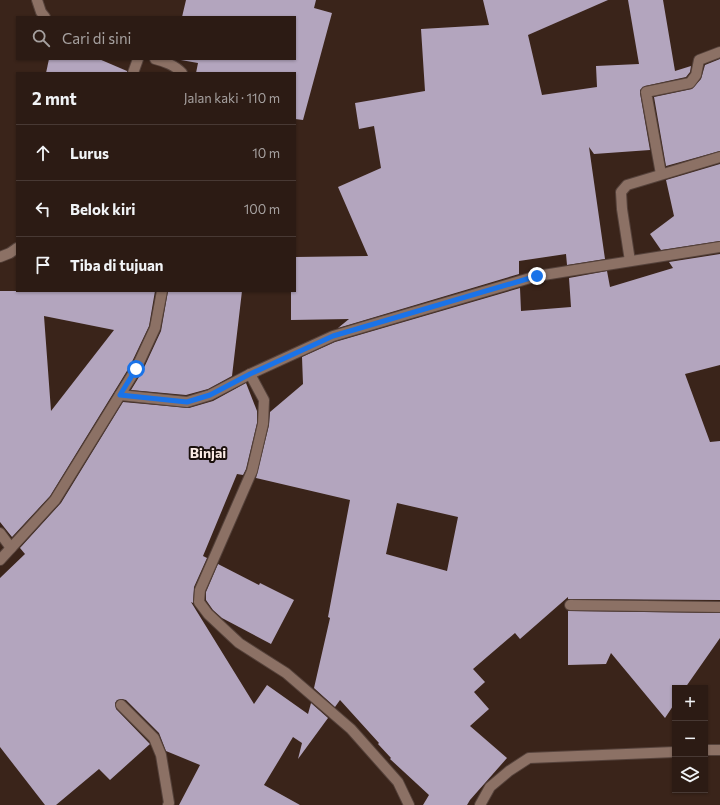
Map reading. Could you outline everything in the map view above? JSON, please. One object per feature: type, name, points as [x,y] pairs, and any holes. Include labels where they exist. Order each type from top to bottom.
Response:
[{"type":"street","points":[[37,0],[41,12],[44,16]]},
{"type":"street","points":[[661,174],[646,92],[690,83],[696,74],[699,60],[720,52]]},
{"type":"street","points":[[133,72],[138,60]]},
{"type":"street","points":[[162,60],[181,72]]},
{"type":"street","points":[[630,261],[622,210],[621,192],[627,185],[720,157]]},
{"type":"street","points":[[120,395],[187,402],[210,395],[250,374],[333,336],[537,276],[720,247]]},
{"type":"street","points":[[0,257],[16,249]]},
{"type":"street","points":[[0,560],[55,500],[136,369],[156,328],[162,292]]},
{"type":"street","points":[[250,374],[264,400],[263,424],[252,471],[200,590],[199,602],[208,614],[239,643],[286,673],[351,729],[398,782],[409,805]]},
{"type":"street","points":[[0,533],[11,548]]},
{"type":"street","points":[[570,605],[720,607]]},
{"type":"street","points":[[121,705],[154,738],[161,755],[169,803],[168,805]]},
{"type":"street","points":[[708,750],[720,750]]},
{"type":"street","points":[[480,805],[490,787],[529,758],[672,752]]},
{"type":"building","points":[[186,0],[316,0],[314,8],[332,13],[303,120],[296,119],[296,72],[196,72],[198,63],[181,60],[296,60],[296,16],[182,16]]},
{"type":"building","points":[[483,0],[608,0],[528,35],[542,95],[597,87],[596,66],[639,64],[628,0],[663,0],[675,71],[691,66],[690,72],[686,77],[645,86],[640,90],[650,150],[594,154],[589,147],[605,259],[567,265],[566,254],[519,261],[519,274],[338,328],[349,319],[291,320],[291,292],[296,292],[296,257],[368,256],[338,187],[381,168],[374,126],[359,129],[355,103],[425,91],[421,29],[489,25]]},
{"type":"building","points":[[720,59],[720,151],[666,166],[654,97],[692,89],[701,79],[705,65]]},
{"type":"building","points":[[49,60],[101,60],[127,71],[127,72],[46,72]]},
{"type":"building","points":[[720,164],[720,241],[661,250],[650,234],[674,216],[666,180]]},
{"type":"building","points":[[720,254],[720,365],[685,374],[710,442],[720,441],[720,600],[568,599],[568,597],[520,639],[515,633],[473,669],[485,682],[474,692],[489,709],[470,726],[507,758],[467,805],[423,805],[429,795],[390,759],[391,758],[378,744],[379,743],[340,700],[335,707],[314,688],[330,618],[328,617],[350,500],[256,478],[269,425],[270,412],[303,384],[302,357],[335,342],[520,288],[521,311],[571,307],[569,278],[607,271],[610,287],[673,268],[669,262]],"holes":[[[397,503],[458,517],[447,571],[386,554]]]},
{"type":"building","points":[[0,291],[155,292],[149,326],[130,366],[50,496],[12,537],[0,522]],"holes":[[[44,316],[114,330],[51,411]]]},
{"type":"building","points":[[168,292],[242,292],[232,376],[208,389],[186,395],[131,390],[142,372],[161,331]]},
{"type":"building","points":[[246,383],[257,411],[257,423],[246,469],[243,475],[237,474],[203,556],[207,558],[194,587],[193,603],[191,602],[254,704],[267,685],[308,714],[311,703],[328,718],[298,759],[302,743],[293,737],[264,785],[300,805],[179,805],[200,765],[166,751],[159,733],[126,700],[122,699],[117,700],[115,703],[116,709],[150,744],[110,780],[99,769],[56,805],[45,805],[0,747],[0,578],[25,554],[20,548],[61,503],[123,402],[189,408],[213,401]]},
{"type":"building","points":[[218,564],[259,585],[260,583],[294,600],[271,644],[222,618],[213,610],[206,600],[206,592]]},
{"type":"building","points":[[568,611],[720,613],[720,638],[687,685],[672,685],[672,708],[665,718],[611,653],[606,664],[568,665]]},
{"type":"district","name":"Binjai","points":[[208,452]]},
{"type":"route","points":[[136,369],[120,395],[187,402],[210,395],[250,374],[333,336],[537,276]]}]
